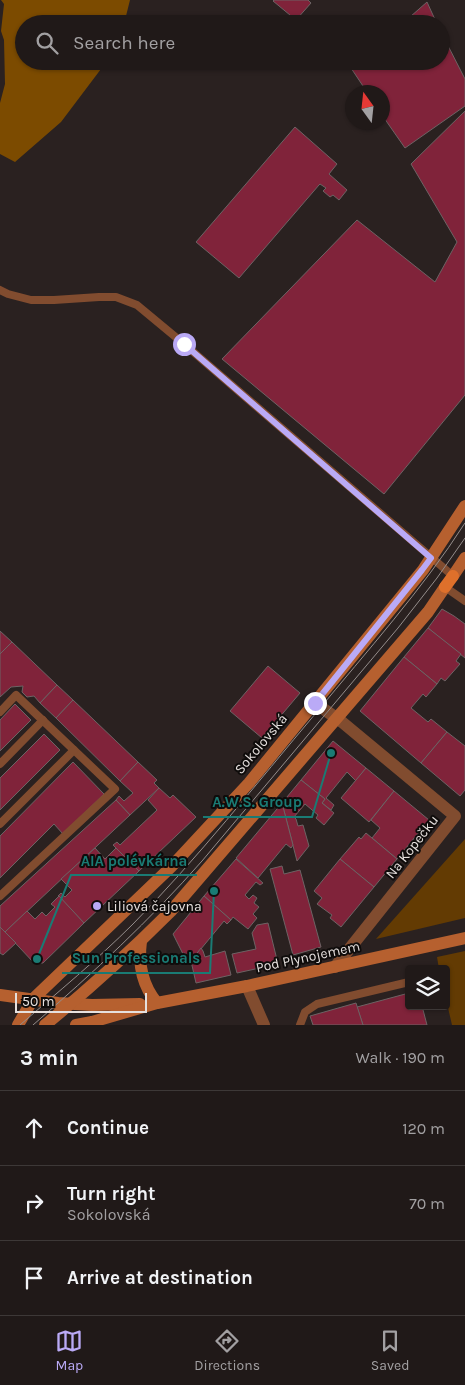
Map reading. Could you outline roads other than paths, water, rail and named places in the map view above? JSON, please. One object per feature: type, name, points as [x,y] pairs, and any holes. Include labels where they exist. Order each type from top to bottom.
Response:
[{"type":"main road","name":"Sokolovská","points":[[18,1025],[33,999],[171,867],[249,783],[422,570],[465,506]]},
{"type":"main road","points":[[45,1025],[141,941],[184,896],[339,720],[428,612],[465,558]]},
{"type":"main road","name":"Pod Plynojemem","points":[[76,1025],[157,1003],[247,986],[465,938]]},
{"type":"main road","points":[[141,941],[140,963],[142,976],[151,996],[157,1003]]},
{"type":"main road","name":"Pod Plynojemem","points":[[0,995],[71,1004],[157,1003]]},
{"type":"street","name":"Na Kopečku","points":[[315,703],[339,720],[455,816],[336,967]]},
{"type":"street","points":[[247,986],[264,1025]]},
{"type":"lane","points":[[0,290],[31,300],[99,296],[116,298],[137,305],[453,576]]},
{"type":"lane","points":[[445,587],[465,601]]},
{"type":"lane","points":[[0,712],[16,695],[115,789],[0,896]]},
{"type":"lane","points":[[0,764],[43,720]]},
{"type":"lane","points":[[0,824],[74,750]]},
{"type":"lane","points":[[300,1025],[305,1012],[317,1004],[405,983]]},
{"type":"tram line","points":[[20,1025],[133,924],[181,873],[394,620],[431,572],[465,523]]},
{"type":"tram line","points":[[33,1025],[120,946],[202,861],[398,628],[465,538]]},
{"type":"place","name":"A.W.S. Group","points":[[331,753]]},
{"type":"place","name":"Sun Professionals","points":[[214,891]]},
{"type":"place","name":"Liliová čajovna","points":[[97,906]]},
{"type":"place","name":"AIA polévkárna","points":[[37,959]]}]
